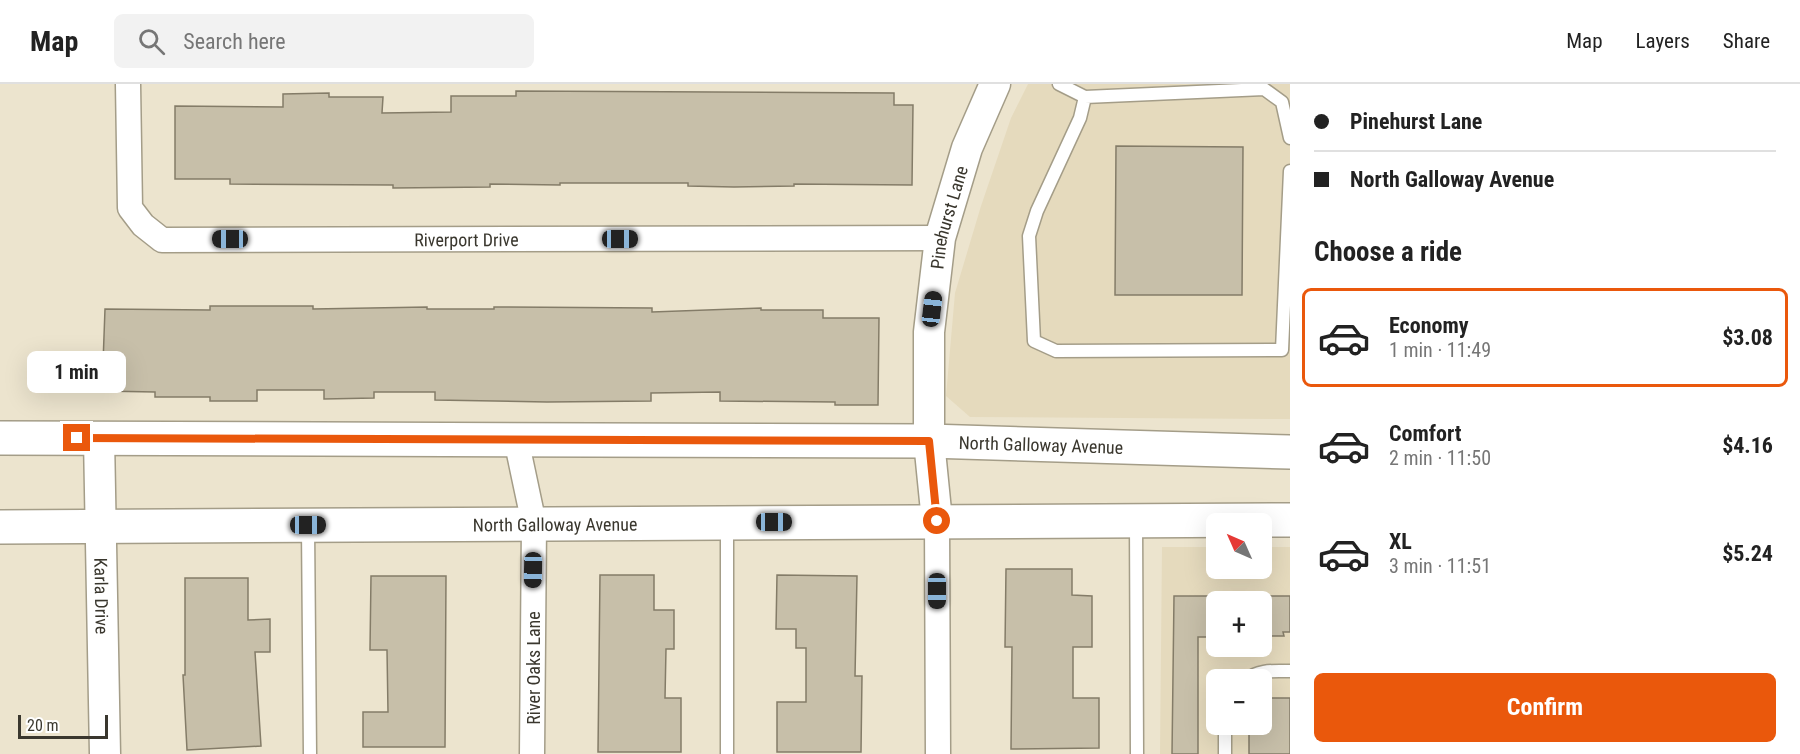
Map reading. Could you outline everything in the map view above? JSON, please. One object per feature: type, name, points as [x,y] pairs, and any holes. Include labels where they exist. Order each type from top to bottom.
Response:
[{"type":"main road","name":"North Galloway Avenue","points":[[0,438],[929,441],[1290,452]]},
{"type":"main road","name":"North Galloway Avenue","points":[[0,527],[1290,520]]},
{"type":"street","name":"Riverport Drive","points":[[128,84],[130,208],[143,225],[162,240],[940,238]]},
{"type":"street","name":"Pinehurst Lane","points":[[938,754],[937,521],[929,441],[929,332],[940,238],[967,148],[995,84]]},
{"type":"street","name":"Karla Drive","points":[[99,438],[105,754]]},
{"type":"street","name":"River Oaks Lane","points":[[516,439],[534,524],[532,754]]},
{"type":"lane","points":[[1059,84],[1085,97],[1264,89],[1282,102],[1290,138]]},
{"type":"lane","points":[[1085,97],[1080,118],[1037,211],[1029,236],[1034,341],[1056,351],[1282,350],[1288,300],[1290,171]]},
{"type":"lane","points":[[1136,520],[1137,754]]},
{"type":"lane","points":[[727,522],[727,754]]},
{"type":"lane","points":[[308,525],[310,754]]},
{"type":"lane","points":[[1272,671],[1290,671]]},
{"type":"lane","points":[[1225,735],[1225,754]]},
{"type":"shaded area","points":[[1028,84],[1290,84],[1290,419],[970,417],[946,396],[955,293],[1011,118]]},
{"type":"shaded area","points":[[1162,547],[1206,547],[1206,579],[1272,579],[1272,547],[1290,547],[1290,754],[1160,754]]},
{"type":"building","points":[[516,91],[894,93],[894,105],[913,105],[912,185],[794,184],[794,186],[734,187],[688,186],[688,183],[560,183],[560,185],[490,184],[490,187],[393,188],[393,185],[230,184],[230,179],[175,179],[175,106],[283,107],[283,94],[329,93],[329,97],[383,97],[382,113],[451,112],[451,96],[516,96]]},
{"type":"building","points":[[1116,146],[1243,147],[1242,295],[1115,295]]},
{"type":"building","points":[[210,306],[313,306],[313,309],[652,308],[652,312],[761,308],[761,310],[823,310],[823,318],[879,318],[878,405],[835,405],[835,402],[720,401],[720,392],[651,393],[651,401],[547,402],[435,400],[435,392],[374,392],[374,398],[324,399],[324,390],[257,390],[257,401],[210,401],[210,397],[155,397],[155,392],[102,391],[105,309],[210,310]]},
{"type":"building","points":[[1006,569],[1072,569],[1072,595],[1092,596],[1092,647],[1073,647],[1073,698],[1099,698],[1099,748],[1011,749],[1012,647],[1005,647]]},
{"type":"building","points":[[600,575],[654,575],[654,610],[674,610],[674,649],[666,649],[665,698],[681,698],[681,752],[598,752]]},
{"type":"building","points":[[777,575],[857,576],[855,676],[862,676],[861,752],[777,752],[777,702],[806,702],[806,648],[796,648],[796,629],[776,629]]},
{"type":"building","points":[[371,576],[446,576],[445,747],[363,747],[363,712],[388,712],[387,650],[370,650]]},
{"type":"building","points":[[185,578],[248,578],[248,620],[270,619],[270,652],[255,652],[261,746],[187,750],[183,675],[185,675]]},
{"type":"building","points":[[1174,596],[1206,596],[1206,637],[1198,637],[1198,754],[1172,754]]},
{"type":"building","points":[[1272,596],[1290,596],[1290,632],[1283,632],[1284,636],[1272,636]]},
{"type":"building","points":[[1272,698],[1290,698],[1290,754],[1249,754],[1249,735],[1272,735]]},
{"type":"route","points":[[77,438],[929,441],[937,521]]}]
